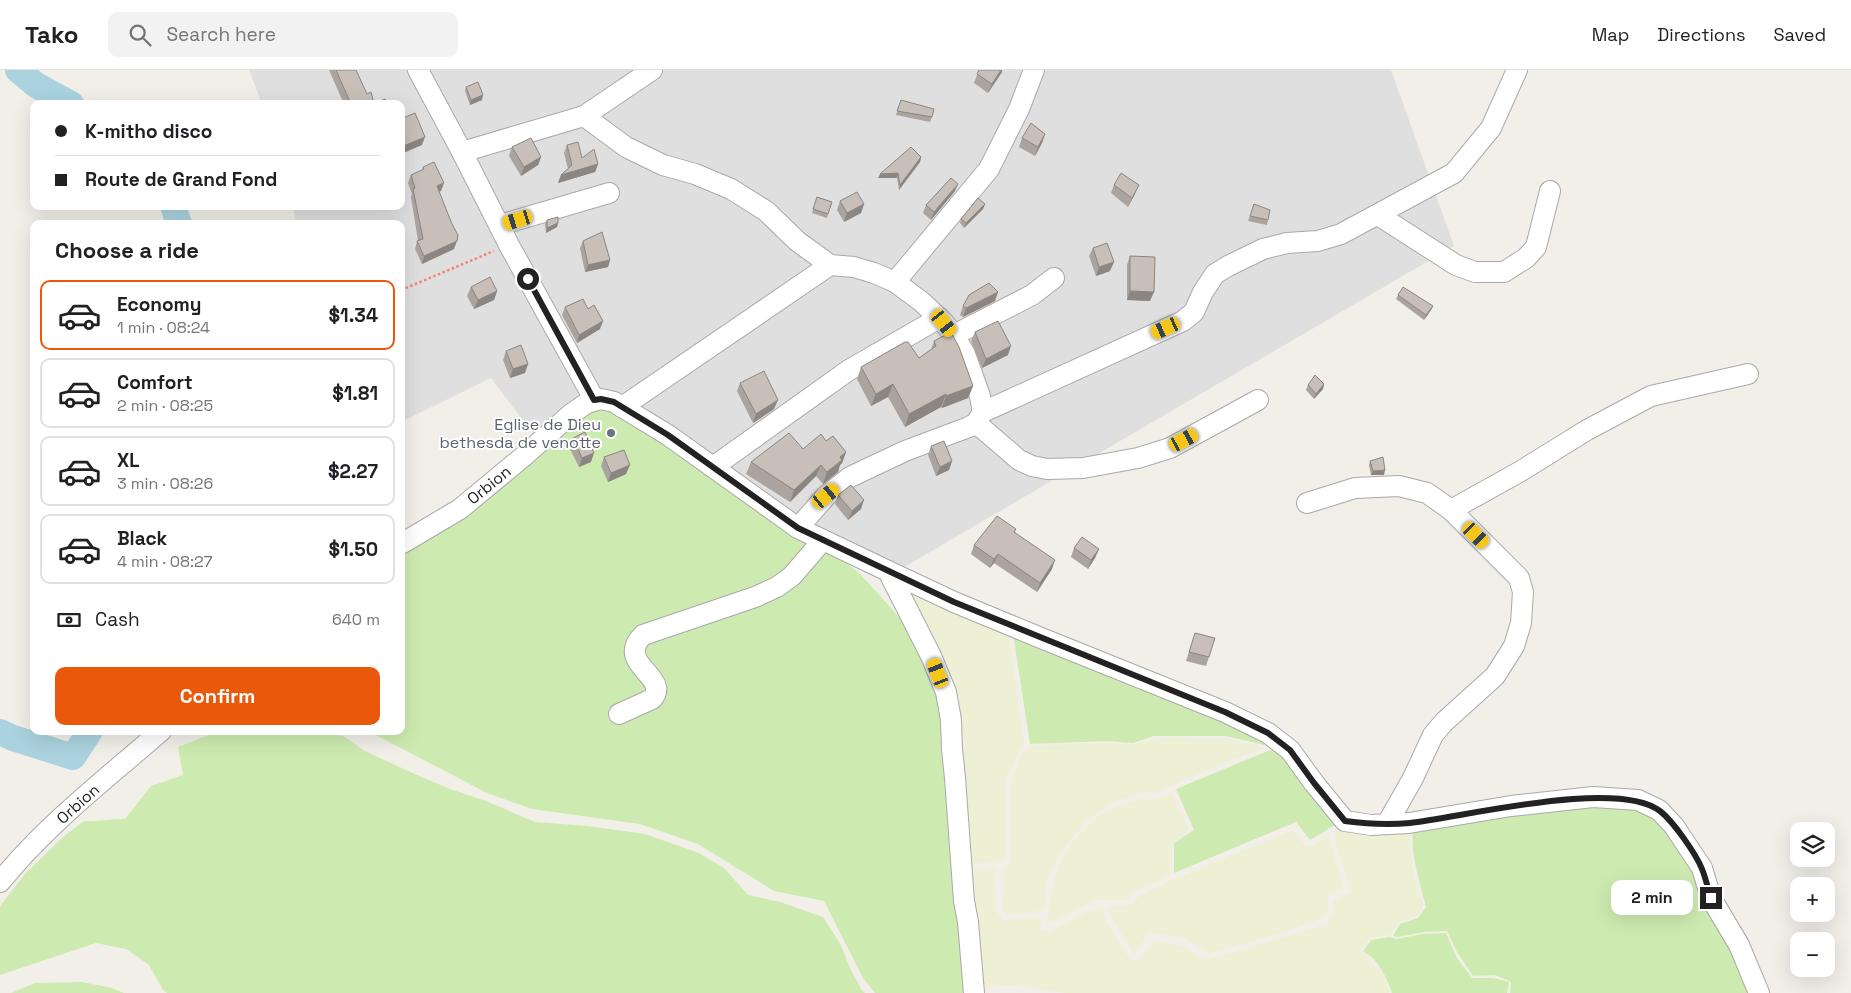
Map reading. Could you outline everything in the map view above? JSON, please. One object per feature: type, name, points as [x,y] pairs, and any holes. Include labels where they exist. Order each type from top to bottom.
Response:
[{"type":"street","points":[[418,70],[509,244],[594,400],[608,400],[668,435],[798,528],[954,602],[1225,712],[1268,733],[1290,750],[1345,821],[1371,824],[1409,823],[1511,806],[1593,797],[1638,800],[1659,810],[1674,826],[1702,868],[1711,898],[1739,946],[1759,993]]},
{"type":"street","points":[[462,152],[584,116],[652,70]]},
{"type":"street","points":[[894,282],[989,169],[1019,109],[1034,70]]},
{"type":"street","points":[[798,528],[826,496],[850,477],[905,451],[958,432],[979,417],[1183,321],[1194,312],[1203,292],[1215,274],[1228,266],[1263,249],[1318,241],[1341,234],[1454,173],[1491,128],[1517,70]]},
{"type":"street","points":[[584,116],[626,147],[663,165],[696,174],[731,189],[766,211],[797,242],[830,266],[854,267],[874,273],[894,282],[922,302],[954,335],[964,354],[980,396],[979,417],[1019,460],[1032,466],[1047,469],[1083,468],[1138,458],[1170,448],[1258,400]]},
{"type":"street","points":[[1378,215],[1456,265],[1475,272],[1504,272],[1526,258],[1536,247],[1550,191]]},
{"type":"street","points":[[500,225],[609,193]]},
{"type":"street","points":[[622,407],[830,266]]},
{"type":"street","points":[[954,335],[1032,294],[1054,278]]},
{"type":"street","points":[[713,467],[849,370],[939,318]]},
{"type":"street","points":[[1451,510],[1521,472],[1587,430],[1651,396],[1748,374]]},
{"type":"street","name":"Orbion","points":[[405,542],[460,509],[524,456],[560,422],[579,407],[594,400]]},
{"type":"street","points":[[1306,503],[1355,488],[1399,486],[1427,494],[1451,510],[1518,578],[1523,592],[1521,623],[1514,646],[1495,676],[1444,722],[1433,735],[1413,778],[1387,824]]},
{"type":"street","points":[[619,714],[652,699],[655,695],[654,682],[635,656],[633,650],[636,642],[643,635],[755,597],[777,587],[792,576],[823,540]]},
{"type":"street","points":[[888,571],[931,656],[946,692],[951,720],[964,901],[968,922],[974,993]]},
{"type":"street","name":"Orbion","points":[[0,882],[65,814],[156,735]]},
{"type":"path","points":[[405,288],[509,244]]},
{"type":"shaded area","points":[[249,70],[1391,70],[1454,246],[889,576],[762,517],[585,503],[491,378],[405,420],[405,220],[295,220],[293,210],[405,210],[405,100],[260,100]]},
{"type":"green space","points":[[576,406],[616,407],[802,527],[860,574],[927,652],[944,710],[956,906],[966,993],[875,993],[863,978],[824,901],[774,891],[698,844],[640,824],[532,809],[487,793],[376,735],[405,735],[405,546]]},
{"type":"green space","points":[[908,586],[1005,619],[1024,742],[1005,782],[1006,859],[967,865]]},
{"type":"green space","points":[[1011,621],[1277,739],[1264,745],[1226,736],[1154,736],[1133,743],[1107,741],[1030,744]]},
{"type":"green space","points":[[209,735],[340,735],[365,751],[417,775],[535,822],[588,826],[645,834],[699,853],[724,868],[748,895],[780,902],[823,917],[841,945],[850,968],[865,993],[167,993],[163,990],[149,965],[126,949],[96,943],[0,975],[0,906],[25,874],[64,836],[84,821],[125,819],[151,786],[183,775],[178,747]]},
{"type":"green space","points":[[1153,739],[1228,739],[1266,748],[1239,757],[1157,792],[1133,796],[1114,802],[1088,819],[1060,853],[1047,879],[1044,910],[1012,915],[1003,911],[1004,866],[1011,864],[1010,795],[1013,776],[1019,759],[1026,749],[1032,746],[1135,744]]},
{"type":"green space","points":[[1282,745],[1338,823],[1310,840],[1296,822],[1174,873],[1174,843],[1194,830],[1176,789]]},
{"type":"green space","points":[[1171,792],[1189,830],[1172,842],[1171,874],[1137,889],[1127,900],[1094,900],[1047,924],[1051,893],[1058,867],[1072,843],[1085,829],[1102,813],[1118,806],[1139,799],[1164,797]]},
{"type":"green space","points":[[1641,793],[1729,906],[1767,993],[1510,993],[1511,982],[1495,975],[1473,976],[1457,952],[1447,931],[1393,936],[1400,924],[1418,918],[1426,907],[1414,857],[1413,826]]},
{"type":"green space","points":[[1410,826],[1410,848],[1415,880],[1424,905],[1419,915],[1399,922],[1390,935],[1370,937],[1360,952],[1366,955],[1382,974],[1390,991],[1389,993],[1065,993],[1014,985],[996,985],[981,990],[970,869],[995,868],[996,911],[1004,921],[1041,917],[1040,930],[1050,932],[1087,911],[1103,907],[1106,921],[1131,961],[1138,960],[1156,940],[1187,948],[1204,960],[1327,924],[1335,909],[1333,901],[1351,892],[1335,841],[1335,831],[1344,827]]},
{"type":"green space","points":[[1293,830],[1305,845],[1312,846],[1328,835],[1344,889],[1327,895],[1329,906],[1325,916],[1289,931],[1209,953],[1186,939],[1149,932],[1134,955],[1108,911],[1115,906],[1131,905],[1139,896],[1172,880]]},
{"type":"green space","points":[[1446,933],[1457,958],[1472,978],[1493,978],[1509,982],[1507,993],[1392,993],[1385,975],[1377,963],[1368,954],[1363,952],[1371,940]]},
{"type":"green space","points":[[82,982],[112,988],[124,993],[11,993],[35,983]]},
{"type":"building","points":[[336,70],[356,70],[367,94],[371,92],[373,100],[349,100]]},
{"type":"building","points":[[979,70],[1001,70],[992,84],[977,74]]},
{"type":"building","points":[[478,82],[483,95],[471,100],[466,87]]},
{"type":"building","points":[[901,100],[934,109],[932,117],[897,111]]},
{"type":"building","points":[[415,113],[425,137],[405,145],[405,117]]},
{"type":"building","points":[[1031,123],[1045,134],[1038,147],[1022,138]]},
{"type":"building","points":[[531,138],[541,157],[524,167],[512,147]]},
{"type":"building","points":[[578,142],[582,158],[594,149],[598,164],[561,175],[572,165],[567,145]]},
{"type":"building","points":[[911,147],[921,157],[900,185],[898,173],[880,174]]},
{"type":"building","points":[[434,162],[444,183],[437,186],[458,235],[457,241],[424,256],[417,241],[423,239],[413,189],[415,188],[411,175]]},
{"type":"building","points":[[1121,173],[1139,185],[1132,198],[1114,185]]},
{"type":"building","points":[[951,178],[958,184],[934,212],[926,205]]},
{"type":"building","points":[[857,192],[864,204],[847,213],[840,201]]},
{"type":"building","points":[[817,197],[832,202],[828,214],[813,209]]},
{"type":"building","points":[[978,198],[985,204],[966,223],[961,219]]},
{"type":"building","points":[[1254,204],[1270,210],[1268,220],[1250,216]]},
{"type":"building","points":[[558,217],[558,223],[547,228],[547,220]]},
{"type":"building","points":[[602,232],[610,260],[588,265],[583,241]]},
{"type":"building","points":[[1107,243],[1114,262],[1099,267],[1093,248]]},
{"type":"building","points":[[1130,256],[1155,257],[1154,292],[1130,291]]},
{"type":"building","points":[[490,277],[497,291],[478,300],[471,287]]},
{"type":"building","points":[[989,283],[998,292],[966,308],[963,306],[969,295]]},
{"type":"building","points":[[1403,287],[1433,306],[1426,315],[1398,295]]},
{"type":"building","points":[[583,299],[588,309],[594,305],[603,321],[579,335],[565,307]]},
{"type":"building","points":[[998,321],[1011,346],[986,359],[975,332]]},
{"type":"building","points":[[951,332],[959,347],[973,386],[946,396],[946,394],[909,414],[893,384],[876,394],[861,367],[905,342],[908,342],[919,358],[936,346],[934,341]]},
{"type":"building","points":[[521,345],[528,364],[513,369],[506,351]]},
{"type":"building","points":[[764,371],[778,400],[756,414],[740,383]]},
{"type":"building","points":[[1315,375],[1324,384],[1316,394],[1308,385]]},
{"type":"building","points":[[585,432],[594,453],[582,458],[573,438]]},
{"type":"building","points":[[789,433],[803,449],[821,434],[826,441],[833,436],[846,452],[840,457],[842,460],[827,472],[821,465],[794,490],[751,462]]},
{"type":"building","points":[[944,441],[952,461],[940,467],[931,446]]},
{"type":"building","points":[[624,450],[630,465],[611,473],[604,457]]},
{"type":"building","points":[[1383,457],[1385,470],[1373,471],[1370,461]]},
{"type":"building","points":[[851,485],[864,500],[852,511],[838,495]]},
{"type":"building","points":[[997,516],[1016,529],[1014,532],[1055,560],[1040,583],[998,554],[994,559],[974,545]]},
{"type":"building","points":[[1082,537],[1099,549],[1091,560],[1074,548]]},
{"type":"building","points":[[1195,633],[1215,638],[1209,657],[1189,652]]},
{"type":"waterway","points":[[18,70],[36,85],[64,100]]},
{"type":"waterway","points":[[174,210],[178,220]]},
{"type":"waterway","points":[[0,732],[73,757],[87,735]]},
{"type":"place","name":"Eglise de Dieu bethesda de venotte","points":[[611,433]]},
{"type":"route","points":[[528,279],[594,400],[601,399],[614,402],[668,435],[798,528],[954,602],[1225,712],[1268,733],[1290,750],[1345,821],[1371,824],[1409,823],[1511,806],[1593,797],[1638,800],[1659,810],[1674,826],[1702,868],[1711,898]]}]
